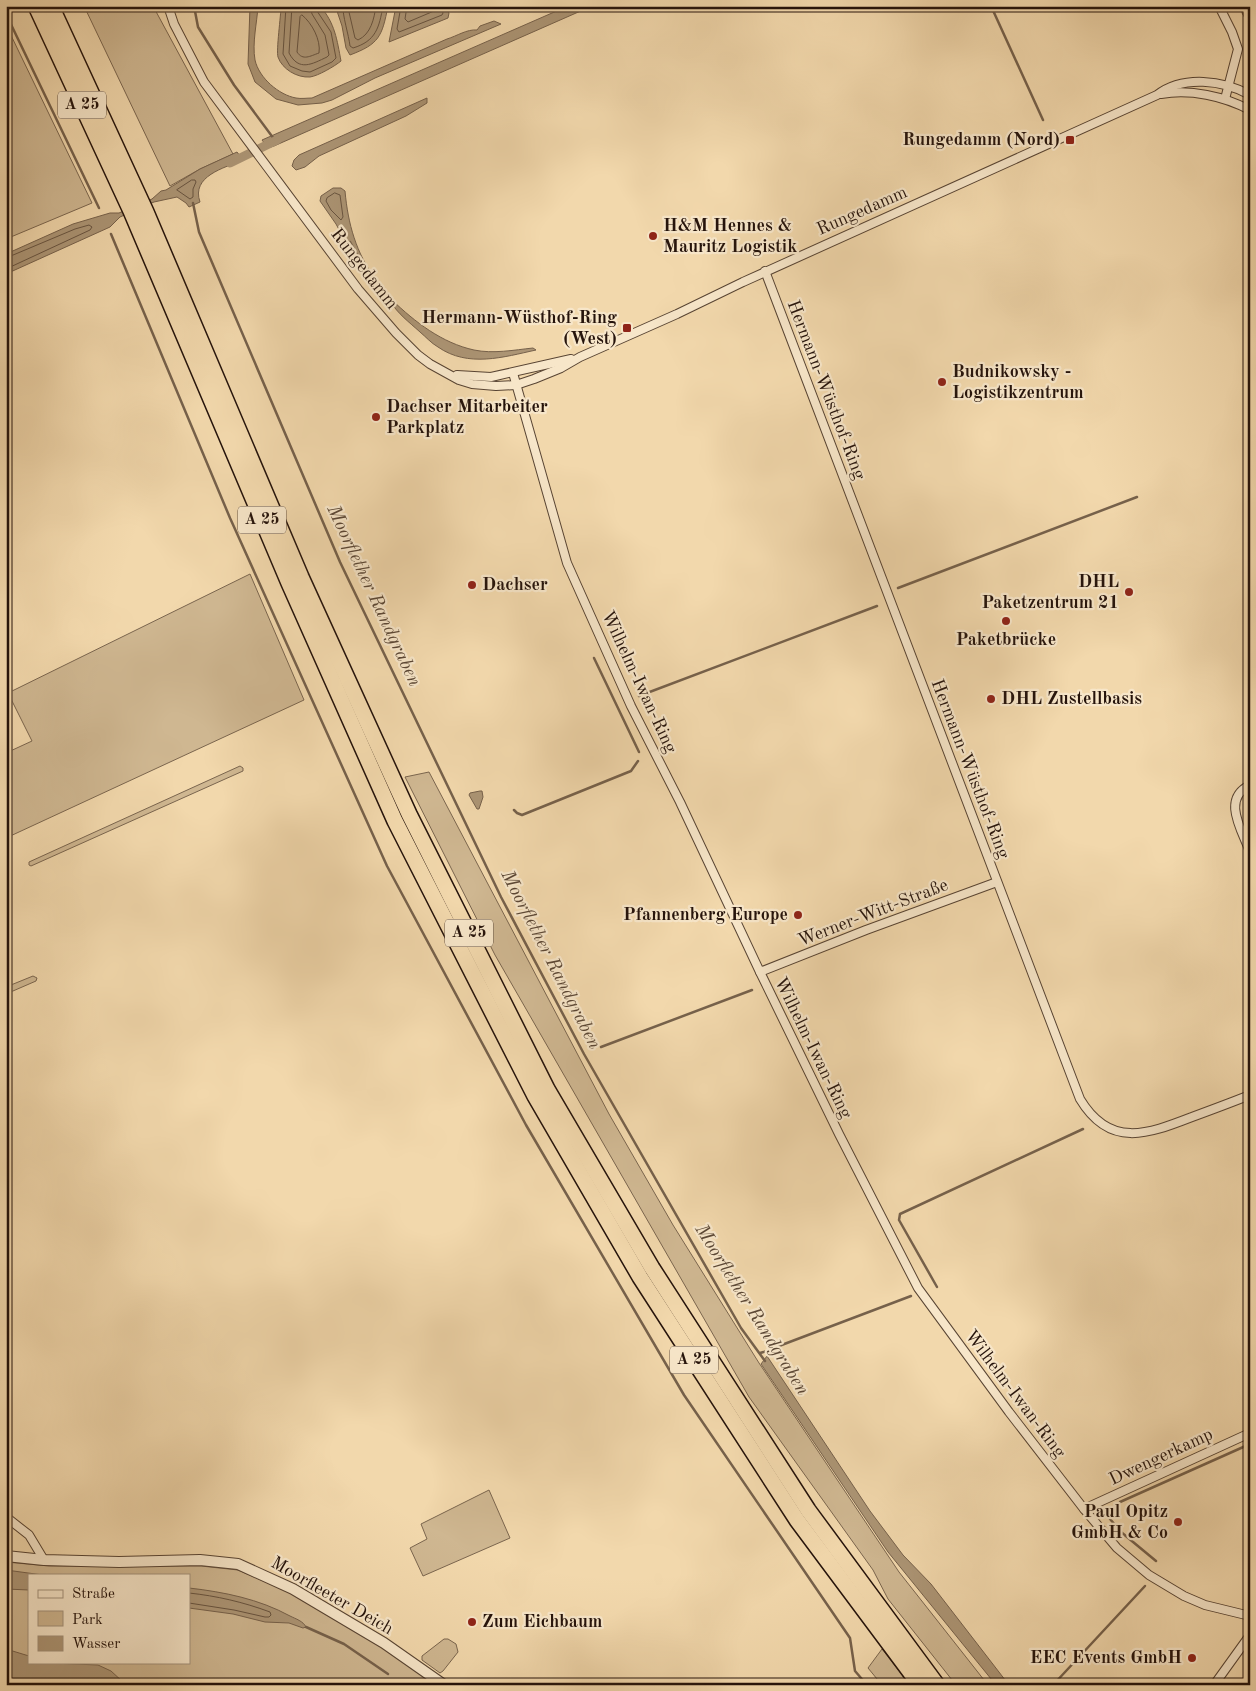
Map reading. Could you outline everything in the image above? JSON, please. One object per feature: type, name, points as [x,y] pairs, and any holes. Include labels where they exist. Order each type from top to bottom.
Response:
[{"type":"highway","name":"A 25","points":[[36,6],[134,200]]},
{"type":"highway","name":"A 25","points":[[51,6],[134,200],[289,583],[395,821],[535,1096],[640,1277],[791,1512],[920,1685]]},
{"type":"highway","name":"A 25","points":[[140,215],[409,814],[547,1089],[652,1268],[808,1510],[937,1685]]},
{"type":"street","name":"Rungedamm","points":[[168,6],[174,24],[204,82],[370,304],[418,355],[430,364],[459,380],[472,384],[496,386],[516,385],[543,376],[580,357],[1157,95],[1168,88],[1189,83],[1211,82],[1229,86],[1250,95]]},
{"type":"street","points":[[1218,6],[1232,32],[1238,49],[1225,99]]},
{"type":"street","name":"Rungedamm","points":[[1157,95],[1172,93],[1194,94],[1225,99],[1250,110]]},
{"type":"street","name":"Hermann-Wüsthof-Ring","points":[[765,272],[1078,1093],[1086,1108],[1094,1118],[1117,1131],[1144,1133],[1170,1126],[1250,1096]]},
{"type":"street","name":"Rungedamm","points":[[446,372],[460,376],[491,377],[580,357]]},
{"type":"street","name":"Wilhelm-Iwan-Ring","points":[[513,373],[567,563],[631,706],[683,809],[839,1134],[918,1288],[1009,1412],[1084,1509],[1118,1548],[1163,1585],[1205,1605],[1250,1616]]},
{"type":"street","points":[[1250,785],[1242,790],[1235,800],[1235,812],[1250,852]]},
{"type":"street","name":"Werner-Witt-Straße","points":[[760,972],[866,930],[998,882]]},
{"type":"street","name":"Dwengerkamp","points":[[1084,1509],[1250,1433]]},
{"type":"street","points":[[6,1517],[29,1535],[44,1560]]},
{"type":"street","name":"Moorfleeter Deich","points":[[6,1556],[44,1560],[119,1562],[200,1560],[220,1561],[248,1567],[293,1588],[384,1643],[444,1685]]},
{"type":"street","points":[[1214,1685],[1250,1635]]},
{"type":"green space","points":[[84,6],[153,6],[233,154],[200,169],[170,186]]},
{"type":"green space","points":[[6,25],[92,203],[6,239]]},
{"type":"green space","points":[[250,574],[304,700],[6,838],[6,753],[32,741],[8,693]]},
{"type":"green space","points":[[240,766],[243,768],[243,771],[31,866],[29,865],[29,862]]},
{"type":"green space","points":[[429,772],[609,1114],[673,1225],[759,1363],[899,1572],[988,1685],[956,1685],[888,1599],[873,1570],[749,1397],[495,955],[405,777]]},
{"type":"green space","points":[[33,976],[37,978],[36,981],[6,994],[6,987]]},
{"type":"green space","points":[[489,1490],[510,1538],[423,1576],[410,1548],[427,1539],[421,1524]]},
{"type":"green space","points":[[6,1562],[49,1566],[201,1566],[238,1570],[291,1593],[384,1648],[437,1685],[6,1685]]},
{"type":"green space","points":[[444,1639],[448,1639],[456,1644],[458,1652],[440,1673],[422,1660],[422,1656]]},
{"type":"green space","points":[[882,1649],[910,1685],[882,1685],[868,1668]]},
{"type":"water","points":[[250,6],[258,6],[254,47],[257,67],[271,85],[283,93],[298,98],[312,98],[447,39],[477,30],[480,26],[494,21],[501,24],[375,78],[332,100],[322,103],[298,105],[276,99],[255,82],[248,64]]},
{"type":"water","points":[[281,6],[320,6],[332,25],[341,61],[310,77],[300,76],[286,69],[278,57]]},
{"type":"water","points":[[339,6],[388,6],[384,25],[378,38],[367,47],[350,55],[346,48],[337,11]]},
{"type":"water","points":[[396,6],[444,6],[449,13],[448,18],[389,42]]},
{"type":"water","points":[[568,6],[592,6],[274,146],[268,148],[262,140]]},
{"type":"water","points":[[1238,6],[1250,6],[1250,27]]},
{"type":"water","points":[[427,98],[427,103],[406,116],[319,156],[305,167],[296,170],[292,166],[294,160],[299,155]]},
{"type":"water","points":[[237,152],[243,160],[211,174],[205,179],[198,193],[200,202],[189,207],[177,197],[154,202],[120,217],[110,227],[6,274],[6,254],[73,224],[110,213],[119,213],[152,199],[161,191],[166,190],[200,169]]},
{"type":"water","points":[[333,188],[341,188],[345,191],[348,215],[354,238],[363,259],[376,280],[376,284],[320,201],[321,196]]},
{"type":"water","points":[[392,300],[430,331],[462,347],[489,352],[533,348],[536,350],[499,358],[474,359],[461,357],[433,344],[404,318],[390,301]]},
{"type":"water","points":[[482,791],[483,797],[479,809],[477,809],[469,795],[470,793]]},
{"type":"water","points":[[767,1356],[870,1511],[903,1555],[931,1584],[1009,1685],[996,1685],[888,1552],[761,1364]]},
{"type":"water","points":[[6,1570],[36,1574],[28,1574],[28,1590],[6,1589]]},
{"type":"water","points":[[190,1588],[228,1594],[266,1605],[297,1619],[306,1627],[303,1628],[289,1623],[265,1622],[233,1614],[190,1608]]},
{"type":"water","points":[[6,1649],[28,1656],[28,1664],[98,1665],[111,1671],[123,1682],[132,1685],[6,1685]]},
{"type":"waterway","points":[[194,6],[198,27],[234,85],[274,139]]},
{"type":"waterway","points":[[991,6],[1043,120]]},
{"type":"waterway","points":[[6,14],[99,208]]},
{"type":"waterway","points":[[230,163],[277,140]]},
{"type":"waterway","name":"Moorflether Randgraben","points":[[193,203],[199,232],[340,562],[501,897],[584,1054],[741,1328],[765,1361]]},
{"type":"waterway","points":[[111,234],[230,518],[387,866],[526,1125],[684,1395],[850,1638],[855,1671],[867,1685]]},
{"type":"waterway","points":[[350,242],[358,257]]},
{"type":"waterway","points":[[898,588],[1137,497]]},
{"type":"waterway","points":[[639,696],[877,606]]},
{"type":"waterway","points":[[594,658],[639,752]]},
{"type":"waterway","points":[[514,810],[522,815],[631,771],[638,761]]},
{"type":"waterway","points":[[601,1047],[752,990]]},
{"type":"waterway","points":[[937,1287],[899,1220],[900,1214],[1083,1129]]},
{"type":"waterway","points":[[779,1346],[911,1296]]},
{"type":"waterway","name":"Moorflether Randgraben","points":[[760,1353],[767,1351]]},
{"type":"waterway","points":[[1120,1502],[1250,1444]]},
{"type":"waterway","points":[[1110,1519],[1121,1532],[1156,1561]]},
{"type":"waterway","points":[[1053,1685],[1145,1586]]},
{"type":"waterway","points":[[306,1627],[344,1644],[388,1674]]},
{"type":"place","name":"Rungedamm (Nord)","points":[[1070,140]]},
{"type":"place","name":"H&M Hennes & Mauritz Logistik","points":[[653,236]]},
{"type":"place","name":"Hermann-Wüsthof-Ring (West)","points":[[627,328]]},
{"type":"place","name":"Budnikowsky - Logistikzentrum","points":[[942,382]]},
{"type":"place","name":"Dachser Mitarbeiter Parkplatz","points":[[376,417]]},
{"type":"place","name":"Dachser","points":[[472,585]]},
{"type":"place","name":"DHL Paketzentrum 21","points":[[1129,592]]},
{"type":"place","name":"Paketbrücke","points":[[1006,621]]},
{"type":"place","name":"DHL Zustellbasis","points":[[991,699]]},
{"type":"place","name":"Pfannenberg Europe","points":[[798,915]]},
{"type":"place","name":"Paul Opitz GmbH & Co","points":[[1178,1522]]},
{"type":"place","name":"Zum Eichbaum","points":[[472,1622]]},
{"type":"place","name":"EEC Events GmbH","points":[[1192,1658]]}]
